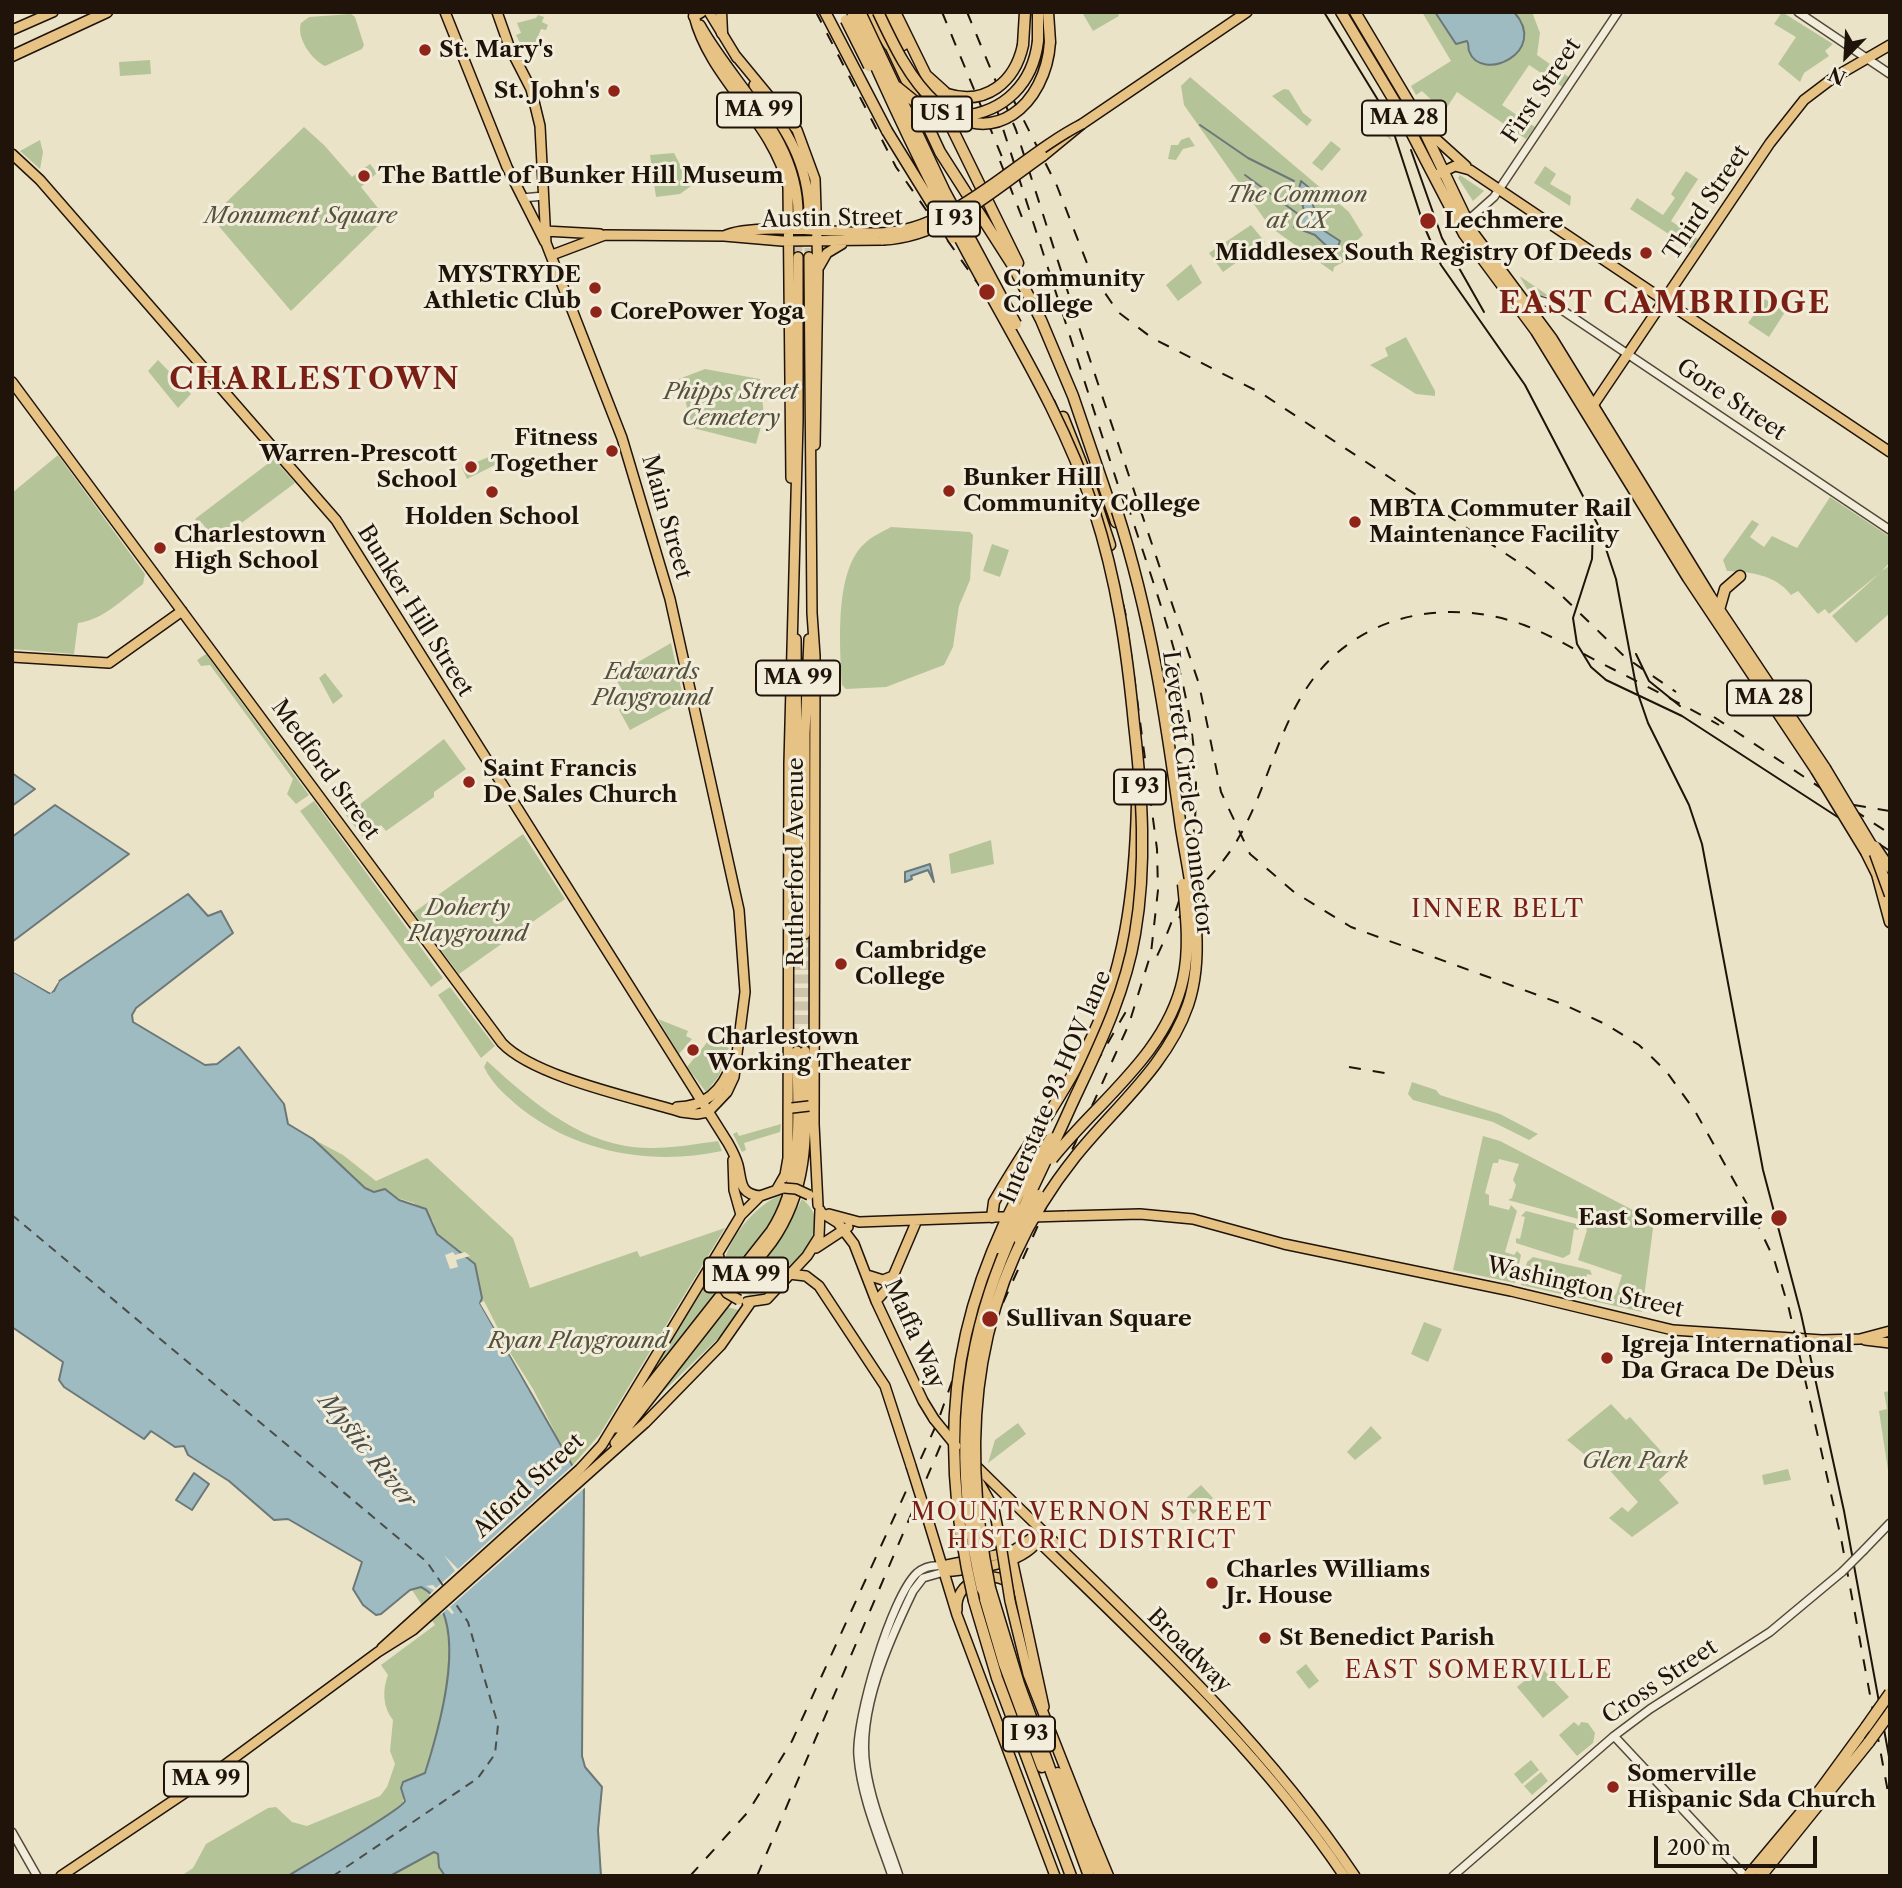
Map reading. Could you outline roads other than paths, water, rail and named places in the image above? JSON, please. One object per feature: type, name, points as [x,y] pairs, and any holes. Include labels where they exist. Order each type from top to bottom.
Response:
[{"type":"highway","points":[[83,23],[58,34],[12,55],[83,23],[107,12]]},
{"type":"highway","points":[[721,12],[722,33]]},
{"type":"highway","points":[[825,12],[905,161],[1063,417]]},
{"type":"highway","name":"I 93","points":[[860,12],[944,190],[1047,379],[1083,461],[1111,545],[1127,609],[1145,788],[1146,858],[1142,916],[1130,974],[1112,1028],[1090,1073],[1000,1229],[979,1283],[965,1341],[956,1401],[953,1461],[959,1522],[974,1601],[997,1678],[1071,1876]]},
{"type":"highway","name":"US 1","points":[[868,12],[906,66],[929,84],[947,94],[963,98],[982,96],[1007,81],[1022,50],[1025,12]]},
{"type":"highway","points":[[877,12],[905,63],[934,102],[962,119],[988,123],[1014,115],[1038,89],[1050,51],[1048,12]]},
{"type":"highway","points":[[877,12],[889,44],[940,152],[1033,298]]},
{"type":"highway","points":[[887,12],[910,56],[947,94]]},
{"type":"highway","points":[[895,12],[930,90],[1033,298],[1066,378],[1117,517]]},
{"type":"highway","name":"US 1","points":[[847,15],[880,68],[909,97],[936,112],[962,116],[1000,105],[1025,82],[1037,50],[1038,12]]},
{"type":"highway","name":"MA 28","points":[[1341,12],[1438,174],[1464,224],[1590,411]]},
{"type":"highway","name":"MA 28","points":[[1355,12],[1421,125],[1438,174]]},
{"type":"highway","name":"I 93","points":[[847,15],[887,100],[1031,354],[1063,417],[1092,489],[1117,574],[1128,628],[1139,719],[1148,858],[1146,898],[1137,955],[1113,1029],[1005,1276],[987,1332],[974,1422],[977,1510],[986,1589],[1089,1876]]},
{"type":"highway","name":"Interstate 93 HOV lane","points":[[847,15],[956,232],[1041,382],[1081,473],[1105,546],[1121,610],[1140,778],[1140,897],[1126,972],[1107,1027],[997,1272],[976,1340],[967,1411],[965,1472],[971,1532],[1010,1683],[1082,1876]]},
{"type":"highway","name":"MA 28","points":[[1464,224],[1530,309],[1698,586],[1861,828],[1879,861],[1890,895]]},
{"type":"highway","name":"Leverett Circle Connector","points":[[1005,1276],[1062,1173],[1165,1051],[1184,1015],[1193,985],[1196,956],[1194,913],[1159,674],[1140,587],[1117,517]]},
{"type":"highway","name":"Leverett Circle Connector","points":[[965,1341],[995,1257],[1030,1190],[1063,1145],[1130,1073],[1159,1036],[1173,1010],[1183,978],[1186,914],[1159,702],[1141,609],[1117,517]]},
{"type":"highway","points":[[1719,610],[1725,589],[1740,576]]},
{"type":"highway","name":"MA 28","points":[[1698,586],[1719,610],[1821,769],[1877,874],[1890,922]]},
{"type":"highway","points":[[995,1217],[997,1197],[1085,1052],[1115,977],[1133,877],[1139,719]]},
{"type":"highway","name":"I 93","points":[[1139,719],[1140,778]]},
{"type":"highway","points":[[1013,1665],[1100,1876]]},
{"type":"highway","points":[[1746,1876],[1826,1782],[1890,1693]]},
{"type":"highway","points":[[1761,1876],[1890,1713]]},
{"type":"highway","points":[[1089,1830],[1110,1876]]},
{"type":"main road","points":[[12,30],[53,12]]},
{"type":"main road","points":[[445,12],[522,198],[546,243]]},
{"type":"main road","name":"Main Street","points":[[496,12],[509,46],[533,94],[540,126],[546,243],[622,438],[688,670],[743,930],[745,992],[738,1049],[731,1084],[708,1112]]},
{"type":"main road","name":"MA 99","points":[[709,12],[796,147],[813,213]]},
{"type":"main road","name":"Austin Street","points":[[724,236],[739,231],[789,230],[854,241],[881,237],[933,221],[1040,154],[1247,12]]},
{"type":"main road","points":[[696,14],[700,38],[774,150],[785,176],[793,215],[801,220],[811,218],[813,213]]},
{"type":"main road","name":"MA 99","points":[[696,14],[782,144],[796,182],[798,215]]},
{"type":"main road","name":"Third Street","points":[[1590,411],[1770,143],[1804,100],[1865,57],[1890,45]]},
{"type":"main road","points":[[1421,125],[1470,170],[1890,452]]},
{"type":"main road","name":"Bunker Hill Street","points":[[12,154],[40,180],[336,520],[701,1103]]},
{"type":"main road","points":[[1438,174],[1457,166],[1470,170]]},
{"type":"main road","points":[[790,206],[789,414],[795,523]]},
{"type":"main road","points":[[813,213],[841,233]]},
{"type":"main road","points":[[811,518],[818,400],[815,264],[817,236],[813,213]]},
{"type":"main road","points":[[545,231],[605,235]]},
{"type":"main road","name":"Austin Street","points":[[552,255],[605,235],[724,236],[789,241],[841,233],[881,237]]},
{"type":"main road","points":[[815,264],[827,253],[854,241]]},
{"type":"main road","points":[[790,263],[795,255],[802,251],[811,254],[815,264]]},
{"type":"main road","name":"MA 99","points":[[795,523],[798,257]]},
{"type":"main road","name":"MA 99","points":[[811,518],[815,264]]},
{"type":"main road","name":"Medford Street","points":[[12,382],[502,1043],[517,1056],[546,1070],[689,1114],[708,1112]]},
{"type":"main road","name":"Rutherford Avenue","points":[[811,518],[815,656],[812,1103],[820,1209]]},
{"type":"main road","name":"Rutherford Avenue","points":[[780,1188],[787,1167],[790,1107],[789,775],[795,523]]},
{"type":"main road","points":[[12,657],[109,663],[183,611]]},
{"type":"main road","name":"MA 99","points":[[793,613],[799,734],[801,934],[805,734],[812,613]]},
{"type":"main road","points":[[1861,828],[1890,868]]},
{"type":"main road","name":"Main Street","points":[[701,1103],[721,1085],[738,1049]]},
{"type":"main road","name":"MA 99","points":[[599,1464],[772,1242],[789,1215],[803,1170],[801,1051],[797,1150],[788,1201],[771,1231],[602,1445]]},
{"type":"main road","points":[[701,1103],[732,1151],[739,1167],[741,1186],[748,1193],[760,1196]]},
{"type":"main road","name":"Medford Street","points":[[661,1105],[685,1107],[701,1103]]},
{"type":"main road","points":[[790,1107],[812,1103]]},
{"type":"main road","points":[[732,1151],[734,1190],[741,1215]]},
{"type":"main road","points":[[780,1188],[796,1189],[808,1195],[820,1209],[859,1222]]},
{"type":"main road","name":"Alford Street","points":[[583,1473],[741,1215],[760,1196],[780,1188]]},
{"type":"main road","name":"Alford Street","points":[[720,1251],[716,1265],[719,1282],[727,1293],[739,1300],[751,1302],[767,1299],[807,1256],[819,1237],[820,1209]]},
{"type":"main road","name":"Maffa Way","points":[[820,1209],[844,1229],[855,1244],[876,1301],[934,1419],[979,1469]]},
{"type":"main road","name":"Washington Street","points":[[859,1222],[1140,1214],[1193,1219],[1304,1248],[1511,1291],[1666,1329],[1787,1339],[1860,1339],[1890,1343]]},
{"type":"main road","points":[[876,1301],[893,1276],[917,1220]]},
{"type":"main road","points":[[807,1256],[844,1229],[859,1222]]},
{"type":"main road","points":[[789,1274],[806,1276],[819,1286],[881,1379],[957,1615],[1055,1876]]},
{"type":"main road","points":[[867,1275],[883,1280],[893,1276]]},
{"type":"main road","name":"Alford Street","points":[[61,1876],[207,1778],[378,1652],[400,1629],[583,1473],[599,1464],[705,1362],[727,1338],[751,1302]]},
{"type":"main road","name":"Washington Street","points":[[1860,1339],[1890,1331]]},
{"type":"main road","points":[[957,1447],[991,1500],[1021,1597],[1049,1732]]},
{"type":"main road","name":"Broadway","points":[[979,1469],[1248,1751],[1304,1819],[1344,1876]]},
{"type":"main road","points":[[943,1569],[1006,1552],[1040,1535]]},
{"type":"main road","name":"Broadway","points":[[1040,1535],[1245,1735],[1305,1806],[1355,1876]]},
{"type":"main road","points":[[1006,1552],[1010,1601],[1024,1662],[1089,1830]]},
{"type":"main road","points":[[957,1615],[959,1594],[977,1579],[1002,1578],[1013,1586],[1021,1597]]},
{"type":"street","name":"First Street","points":[[1464,224],[1499,190],[1618,12]]},
{"type":"street","points":[[1798,12],[1890,74]]},
{"type":"street","points":[[522,198],[544,196]]},
{"type":"street","name":"Gore Street","points":[[1530,309],[1550,303],[1890,530]]},
{"type":"street","name":"Cross Street","points":[[1453,1876],[1615,1735],[1659,1702],[1770,1632],[1886,1533],[1890,1523]]},
{"type":"street","points":[[892,1876],[862,1782],[858,1757],[859,1722],[865,1696],[905,1590],[920,1571],[943,1569]]},
{"type":"street","points":[[899,1876],[867,1774],[865,1722],[913,1591],[923,1578],[943,1569]]},
{"type":"street","points":[[1615,1735],[1746,1876]]},
{"type":"street","points":[[12,1832],[37,1876]]},
{"type":"water","points":[[1435,12],[1514,12],[1523,27],[1524,40],[1519,51],[1510,59],[1498,64],[1486,64],[1476,60],[1469,51],[1467,41],[1456,44]]},
{"type":"water","points":[[1301,181],[1319,196],[1313,205],[1320,228],[1340,241],[1335,254],[1315,235],[1294,227],[1298,214],[1304,211],[1299,189]]},
{"type":"water","points":[[12,773],[35,789],[12,806]]},
{"type":"water","points":[[55,805],[129,854],[12,942],[12,837]]},
{"type":"water","points":[[930,864],[934,882],[928,870],[911,876],[912,879],[905,882],[905,872]]},
{"type":"water","name":"Mystic River","points":[[188,894],[208,916],[221,911],[233,933],[136,1008],[132,1015],[133,1022],[205,1065],[217,1064],[239,1047],[284,1104],[288,1124],[313,1139],[365,1188],[374,1192],[385,1189],[399,1200],[426,1209],[437,1234],[475,1264],[482,1298],[480,1303],[584,1486],[582,1756],[585,1767],[602,1787],[598,1830],[601,1876],[445,1876],[439,1867],[438,1854],[434,1852],[390,1876],[288,1876],[400,1806],[405,1801],[401,1788],[403,1782],[425,1773],[438,1729],[448,1674],[446,1621],[437,1601],[421,1587],[410,1590],[381,1614],[376,1615],[363,1605],[353,1589],[362,1562],[288,1519],[274,1520],[229,1481],[188,1455],[184,1446],[175,1447],[151,1431],[144,1439],[64,1387],[59,1380],[63,1362],[12,1327],[12,971],[49,993],[54,991],[59,981]]},
{"type":"water","points":[[194,1473],[209,1484],[192,1510],[176,1500]]},
{"type":"waterway","points":[[1200,125],[1248,158],[1294,181]]},
{"type":"waterway","points":[[1245,175],[1298,214]]},
{"type":"tunnel","points":[[798,215],[798,257]]},
{"type":"tunnel","points":[[809,215],[809,257]]},
{"type":"tunnel","points":[[797,1051],[798,934]]},
{"type":"tunnel","points":[[805,934],[805,1051]]},
{"type":"tram line","points":[[1324,12],[1389,118],[1424,226],[1441,265],[1525,385],[1598,525],[1616,579],[1637,691],[1648,723],[1689,805],[1702,844],[1763,1170],[1801,1314],[1844,1511],[1890,1762]]},
{"type":"tram line","points":[[1411,150],[1442,238],[1484,312]]},
{"type":"tram line","points":[[1593,525],[1592,559],[1573,618],[1577,644],[1591,667],[1606,680],[1682,716],[1890,851]]},
{"type":"tram line","points":[[1636,654],[1649,681],[1680,706]]},
{"type":"railway","points":[[757,1876],[974,1367],[1129,1024],[1151,953],[1158,890],[1157,849],[1126,616],[1106,534],[1075,448],[1054,400],[1028,355],[896,167],[816,12]]},
{"type":"railway","points":[[942,12],[1007,169]]},
{"type":"railway","points":[[967,12],[1016,130],[1199,684],[1221,792],[1250,854],[1294,892],[1351,927],[1565,1005],[1607,1025],[1639,1045],[1666,1071],[1695,1111],[1752,1213],[1774,1259],[1789,1309],[1841,1538],[1890,1803]]},
{"type":"railway","points":[[1013,99],[1057,186],[1090,271],[1118,312],[1152,338],[1261,393],[1529,569],[1557,591],[1625,657],[1676,692]]},
{"type":"railway","points":[[996,107],[1127,513]]},
{"type":"railway","points":[[1000,161],[1023,220]]},
{"type":"railway","points":[[1127,503],[1180,673],[1191,728],[1196,782],[1193,838],[1181,896],[1157,956]]},
{"type":"railway","points":[[1179,918],[1239,837],[1291,716],[1313,679],[1333,656],[1357,638],[1382,625],[1438,613],[1496,617],[1524,625],[1719,725]]},
{"type":"railway","points":[[1714,717],[1890,834]]},
{"type":"railway","points":[[1854,805],[1890,811]]},
{"type":"railway","points":[[690,1876],[748,1812],[792,1741],[938,1421],[961,1356],[1087,1079],[1128,1008]]},
{"type":"railway","points":[[1349,1067],[1391,1074]]},
{"type":"place","name":"St. Mary's","points":[[425,50]]},
{"type":"place","name":"St. John's","points":[[614,91]]},
{"type":"place","name":"The Battle of Bunker Hill Museum","points":[[364,176]]},
{"type":"place","name":"Lechmere","points":[[1428,221]]},
{"type":"place","name":"Middlesex South Registry Of Deeds","points":[[1646,253]]},
{"type":"place","name":"MYSTRYDE Athletic Club","points":[[595,288]]},
{"type":"place","name":"Community College","points":[[987,292]]},
{"type":"place","name":"CorePower Yoga","points":[[596,312]]},
{"type":"place","name":"Fitness Together","points":[[612,451]]},
{"type":"place","name":"Warren-Prescott School","points":[[471,467]]},
{"type":"place","name":"Bunker Hill Community College","points":[[949,491]]},
{"type":"place","name":"Holden School","points":[[492,492]]},
{"type":"place","name":"MBTA Commuter Rail Maintenance Facility","points":[[1355,522]]},
{"type":"place","name":"Charlestown High School","points":[[160,548]]},
{"type":"place","name":"Saint Francis De Sales Church","points":[[469,782]]},
{"type":"place","name":"Cambridge College","points":[[841,964]]},
{"type":"place","name":"Charlestown Working Theater","points":[[693,1050]]},
{"type":"place","name":"East Somerville","points":[[1779,1218]]},
{"type":"place","name":"Sullivan Square","points":[[990,1319]]},
{"type":"place","name":"Igreja International Da Graca De Deus","points":[[1607,1358]]},
{"type":"place","name":"Charles Williams Jr. House","points":[[1212,1583]]},
{"type":"place","name":"St Benedict Parish","points":[[1265,1638]]},
{"type":"place","name":"Somerville Hispanic Sda Church","points":[[1613,1787]]},
{"type":"district","name":"EAST CAMBRIDGE","points":[[1665,304]]},
{"type":"district","name":"CHARLESTOWN","points":[[315,380]]},
{"type":"district","name":"INNER BELT","points":[[1498,910]]},
{"type":"district","name":"MOUNT VERNON STREET HISTORIC DISTRICT","points":[[1092,1527]]},
{"type":"district","name":"EAST SOMERVILLE","points":[[1479,1671]]},
{"type":"park label","name":"The Common at CX","points":[[1297,208]]},
{"type":"park label","name":"Monument Square","points":[[301,216]]},
{"type":"park label","name":"Phipps Street Cemetery","points":[[731,405]]},
{"type":"park label","name":"Edwards Playground","points":[[652,685]]},
{"type":"park label","name":"Doherty Playground","points":[[468,921]]},
{"type":"park label","name":"Ryan Playground","points":[[578,1341]]},
{"type":"park label","name":"Glen Park","points":[[1635,1461]]}]
